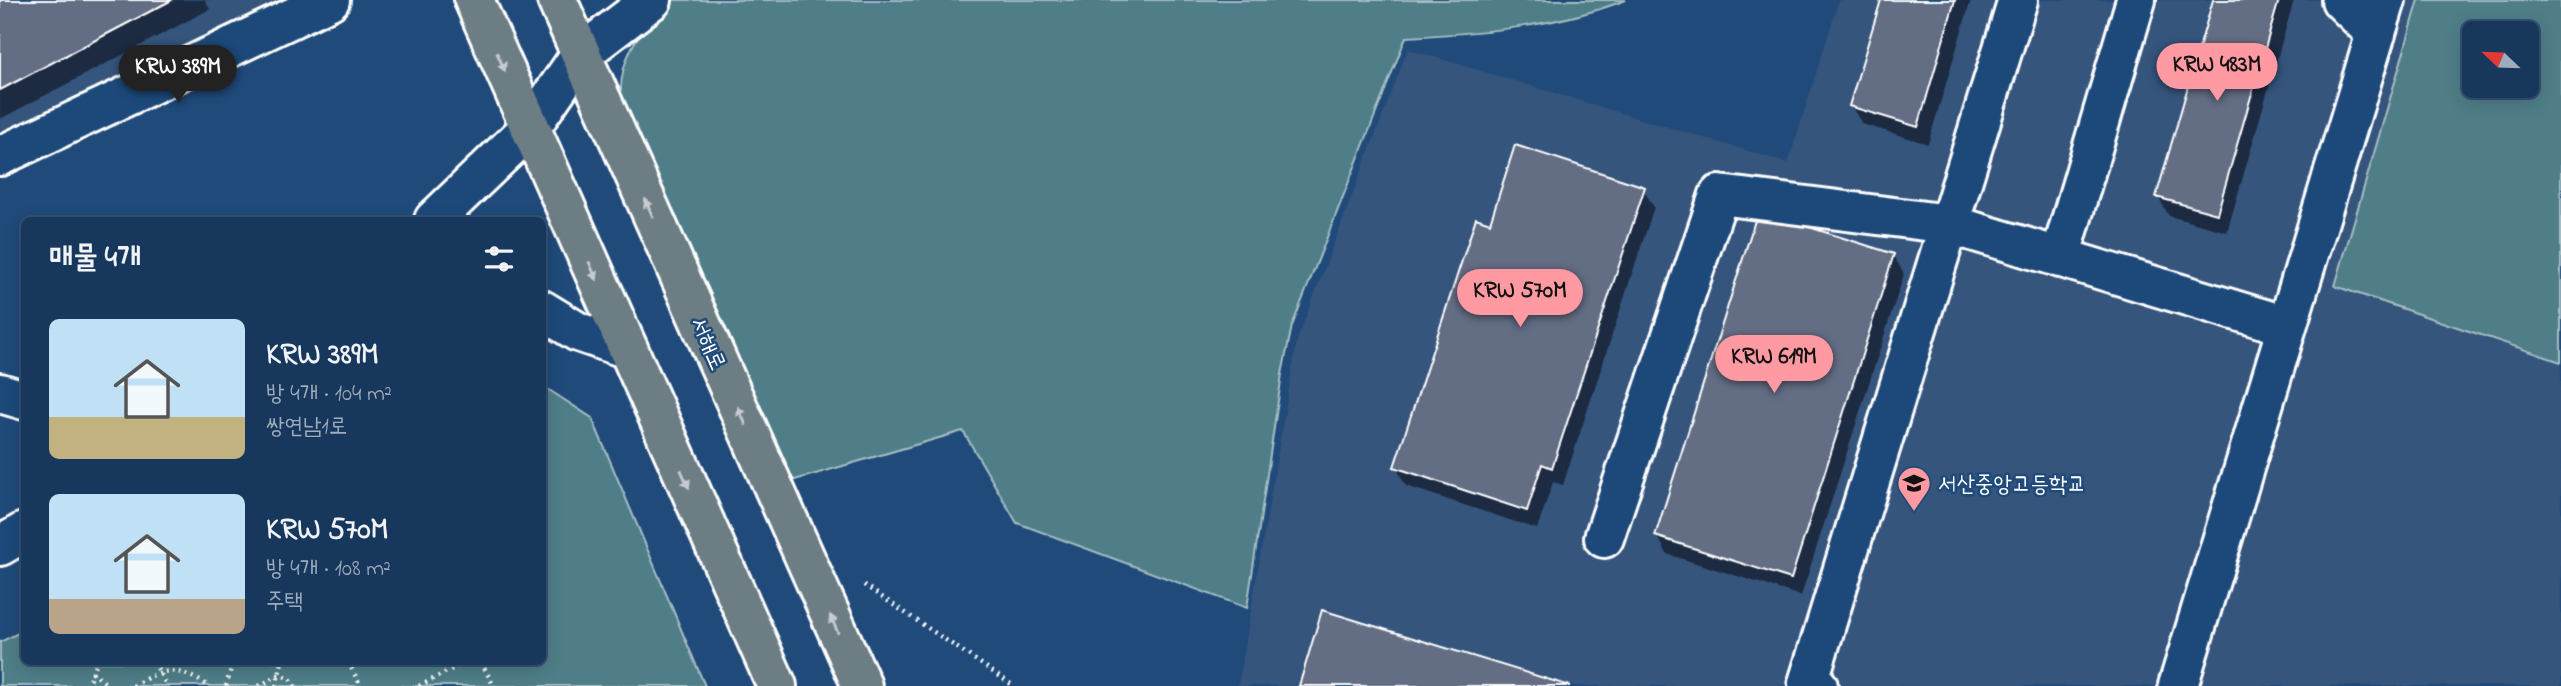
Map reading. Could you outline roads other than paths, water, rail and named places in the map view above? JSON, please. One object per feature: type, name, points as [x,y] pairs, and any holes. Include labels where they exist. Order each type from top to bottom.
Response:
[{"type":"main road","points":[[474,0],[777,686]]},
{"type":"main road","name":"서해로","points":[[557,0],[862,686]]},
{"type":"street","points":[[0,156],[265,14],[330,0]]},
{"type":"street","points":[[437,217],[530,128],[581,54],[652,0]]},
{"type":"street","points":[[1818,686],[1808,683],[2018,0]]},
{"type":"street","points":[[2060,258],[2136,0]]},
{"type":"street","points":[[2178,686],[2381,17],[2341,0]]},
{"type":"street","points":[[1604,538],[1718,195],[1949,224],[2287,326]]},
{"type":"street","points":[[546,312],[578,332],[628,349]]},
{"type":"street","points":[[0,393],[21,399]]},
{"type":"street","points":[[0,546],[21,534]]},
{"type":"place","name":"서산중앙고등학교","points":[[1914,513]]}]
